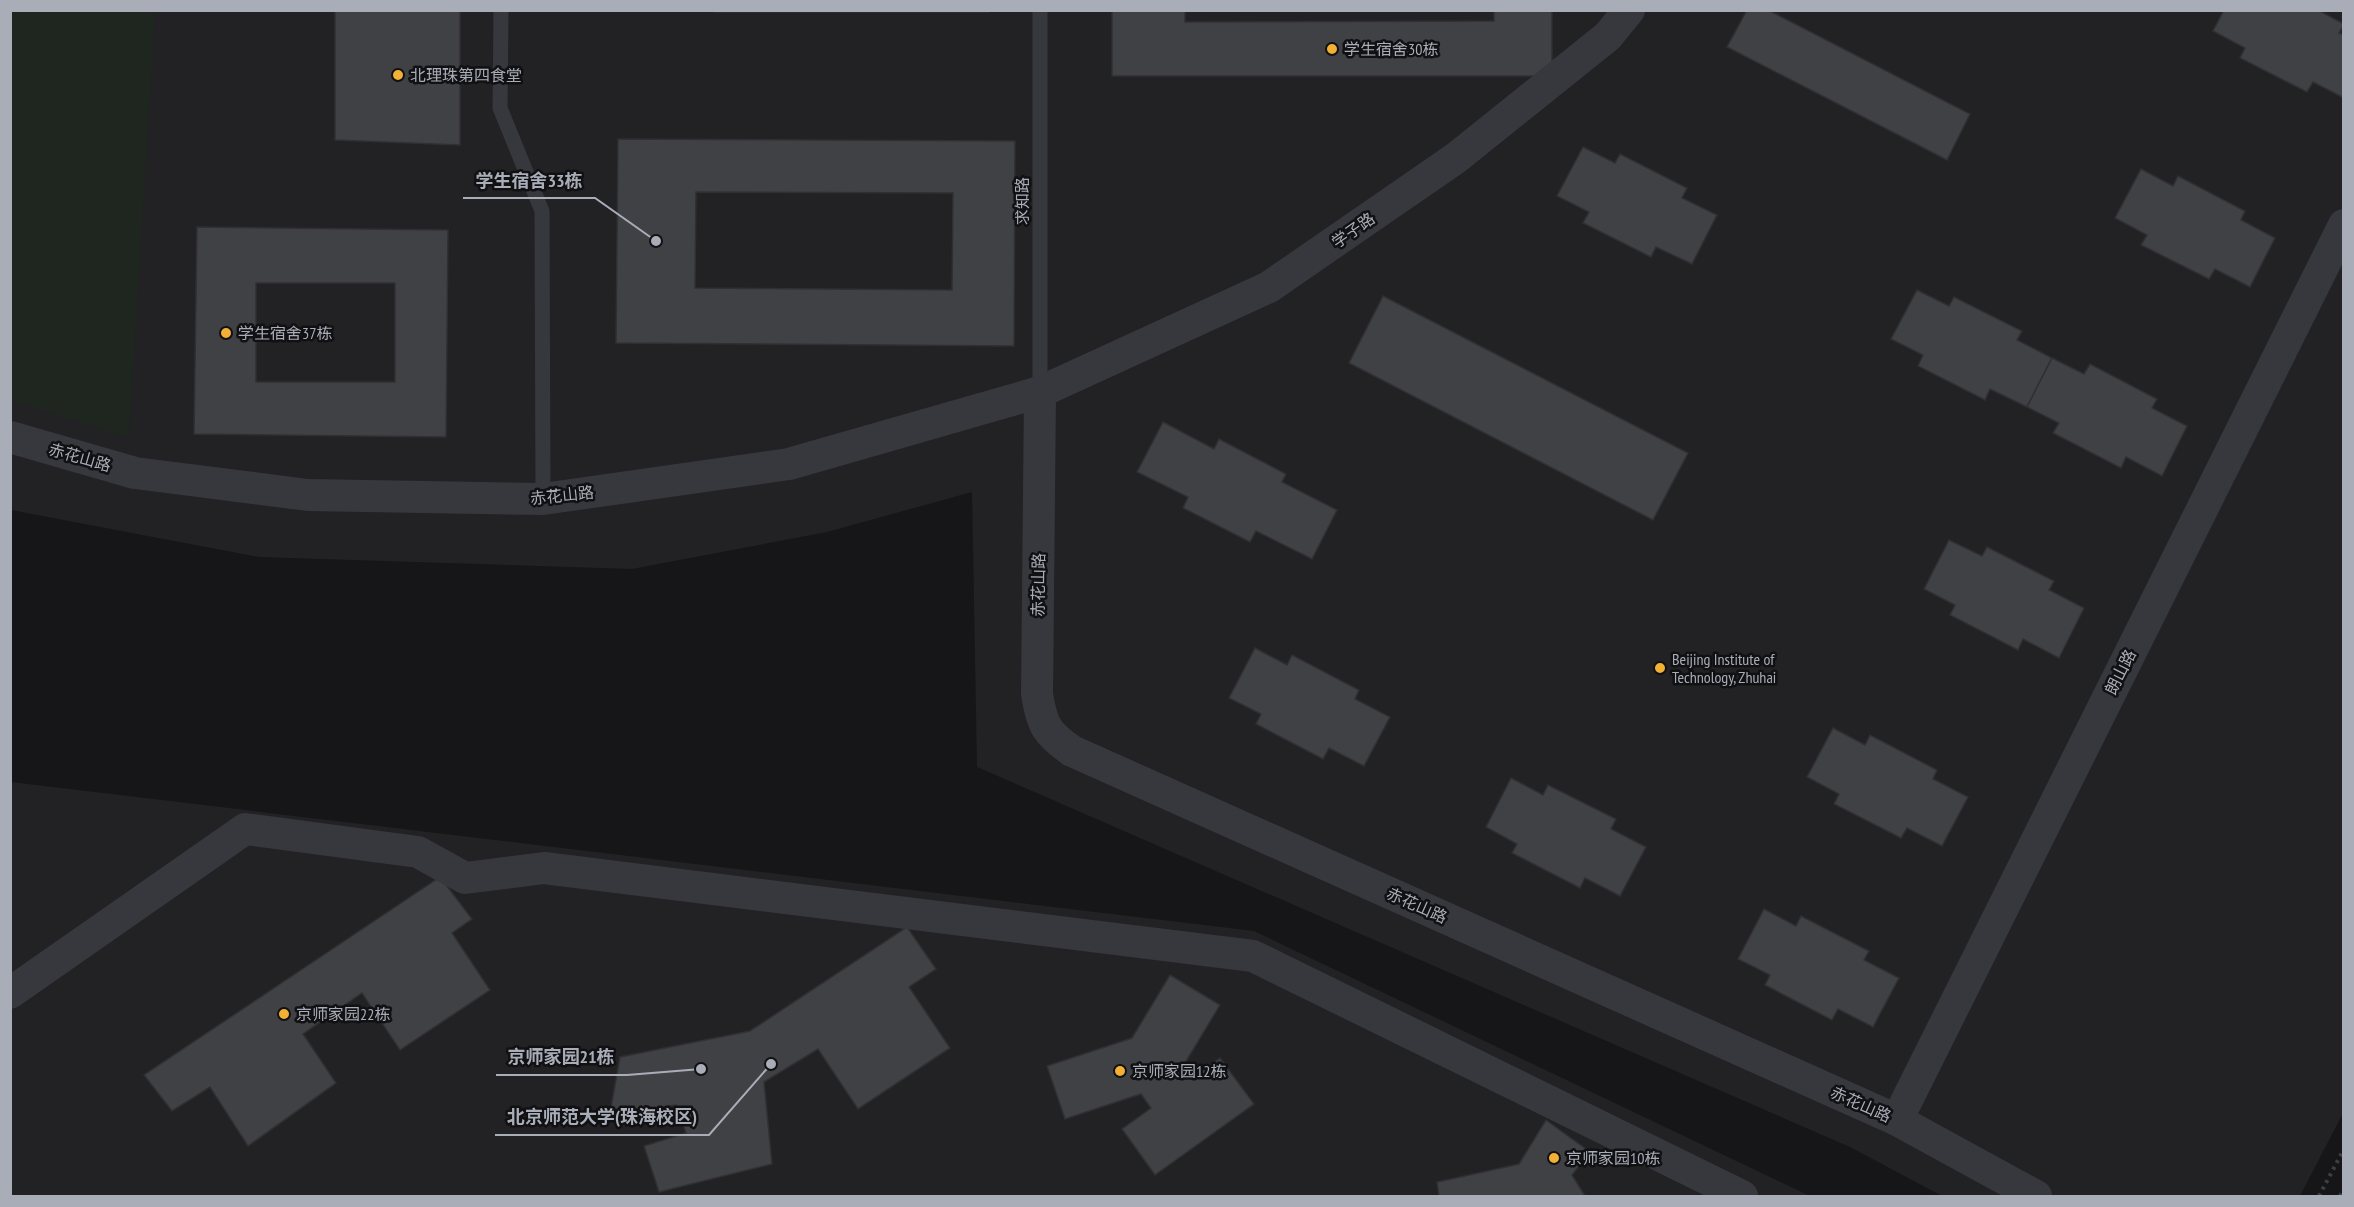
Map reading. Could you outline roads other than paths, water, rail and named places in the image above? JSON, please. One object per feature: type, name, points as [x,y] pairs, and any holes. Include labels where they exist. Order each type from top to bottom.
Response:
[{"type":"street","name":"学子路","points":[[1040,392],[1269,287],[1456,158],[1608,36],[1629,10]]},
{"type":"street","name":"朗山路","points":[[1897,1120],[2343,225]]},
{"type":"street","name":"赤花山路","points":[[10,437],[135,473],[308,495],[543,500],[789,464],[1040,392],[1037,694],[1041,719],[1051,737],[1072,751],[1897,1120],[2036,1197]]},
{"type":"street","points":[[10,993],[245,829],[418,852],[465,878],[544,868],[1253,956],[1742,1197]]},
{"type":"lane","points":[[501,10],[500,108],[542,211],[543,500]]},
{"type":"lane","name":"求知路","points":[[1040,10],[1040,392]]},
{"type":"place","name":"学生宿舍30栋","points":[[1332,49]]},
{"type":"place","name":"北理珠第四食堂","points":[[398,75]]},
{"type":"place","name":"学生宿舍33栋","points":[[656,241]]},
{"type":"place","name":"学生宿舍37栋","points":[[226,333]]},
{"type":"place","name":"Beijing Institute of Technology, Zhuhai","points":[[1660,668]]},
{"type":"place","name":"京师家园22栋","points":[[284,1014]]},
{"type":"place","name":"北京师范大学(珠海校区)","points":[[771,1064]]},
{"type":"place","name":"京师家园21栋","points":[[701,1069]]},
{"type":"place","name":"京师家园12栋","points":[[1120,1071]]},
{"type":"place","name":"京师家园10栋","points":[[1554,1158]]}]
